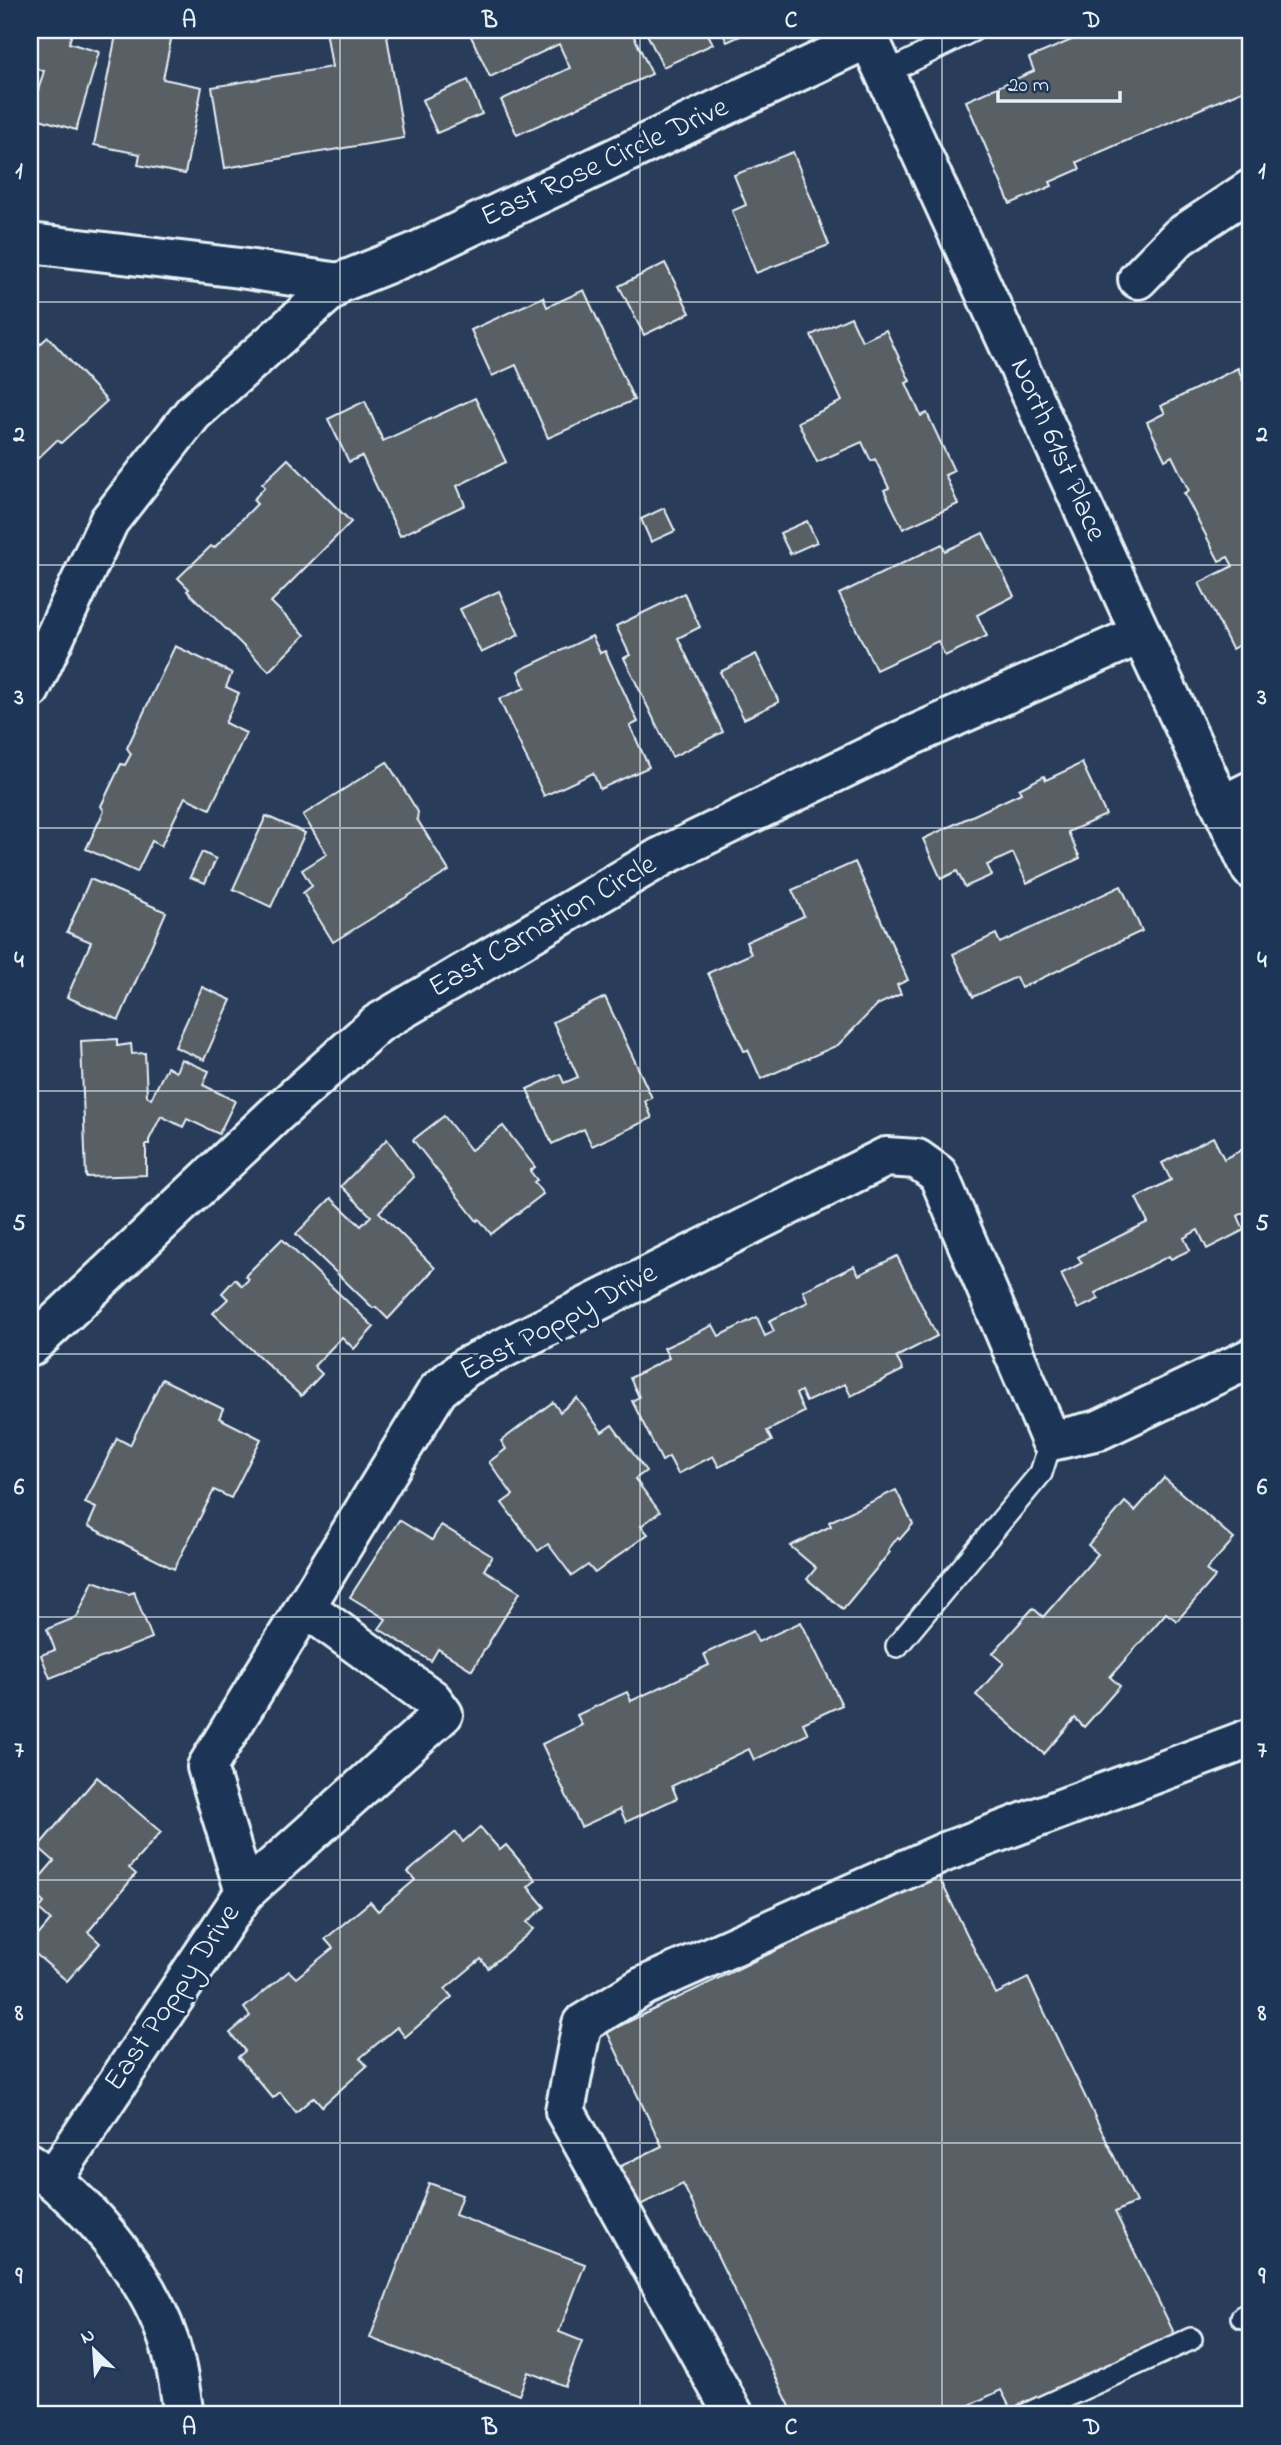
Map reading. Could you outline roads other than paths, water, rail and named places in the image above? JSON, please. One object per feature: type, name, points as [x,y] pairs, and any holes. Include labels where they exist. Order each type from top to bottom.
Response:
[{"type":"street","name":"North 61st Place","points":[[867,34],[1141,634],[1237,798],[1251,869]]},
{"type":"street","name":"East Rose Circle Drive","points":[[30,690],[109,522],[193,413],[339,284],[415,253],[867,34]]},
{"type":"street","points":[[1138,279],[1178,237],[1251,191]]},
{"type":"street","points":[[30,243],[240,268],[339,284]]},
{"type":"street","name":"East Carnation Circle","points":[[30,1347],[277,1113],[377,1024],[661,858],[900,741],[1141,634]]},
{"type":"street","name":"East Poppy Drive","points":[[41,2171],[245,1892],[207,1767],[438,1390],[466,1367],[886,1157],[917,1159],[938,1174],[1051,1441]]},
{"type":"street","points":[[1051,1441],[1098,1430],[1251,1357]]},
{"type":"street","points":[[245,1892],[443,1714],[432,1699],[305,1607]]},
{"type":"street","points":[[734,2415],[565,2111],[582,2024],[644,1986],[945,1852],[1251,1738]]},
{"type":"street","points":[[41,2171],[111,2239],[134,2269],[156,2313],[174,2360],[184,2415]]},
{"type":"lane","points":[[886,73],[973,30]]},
{"type":"lane","points":[[897,1646],[1041,1473],[1051,1441]]},
{"type":"lane","points":[[1025,2415],[1191,2339]]}]
